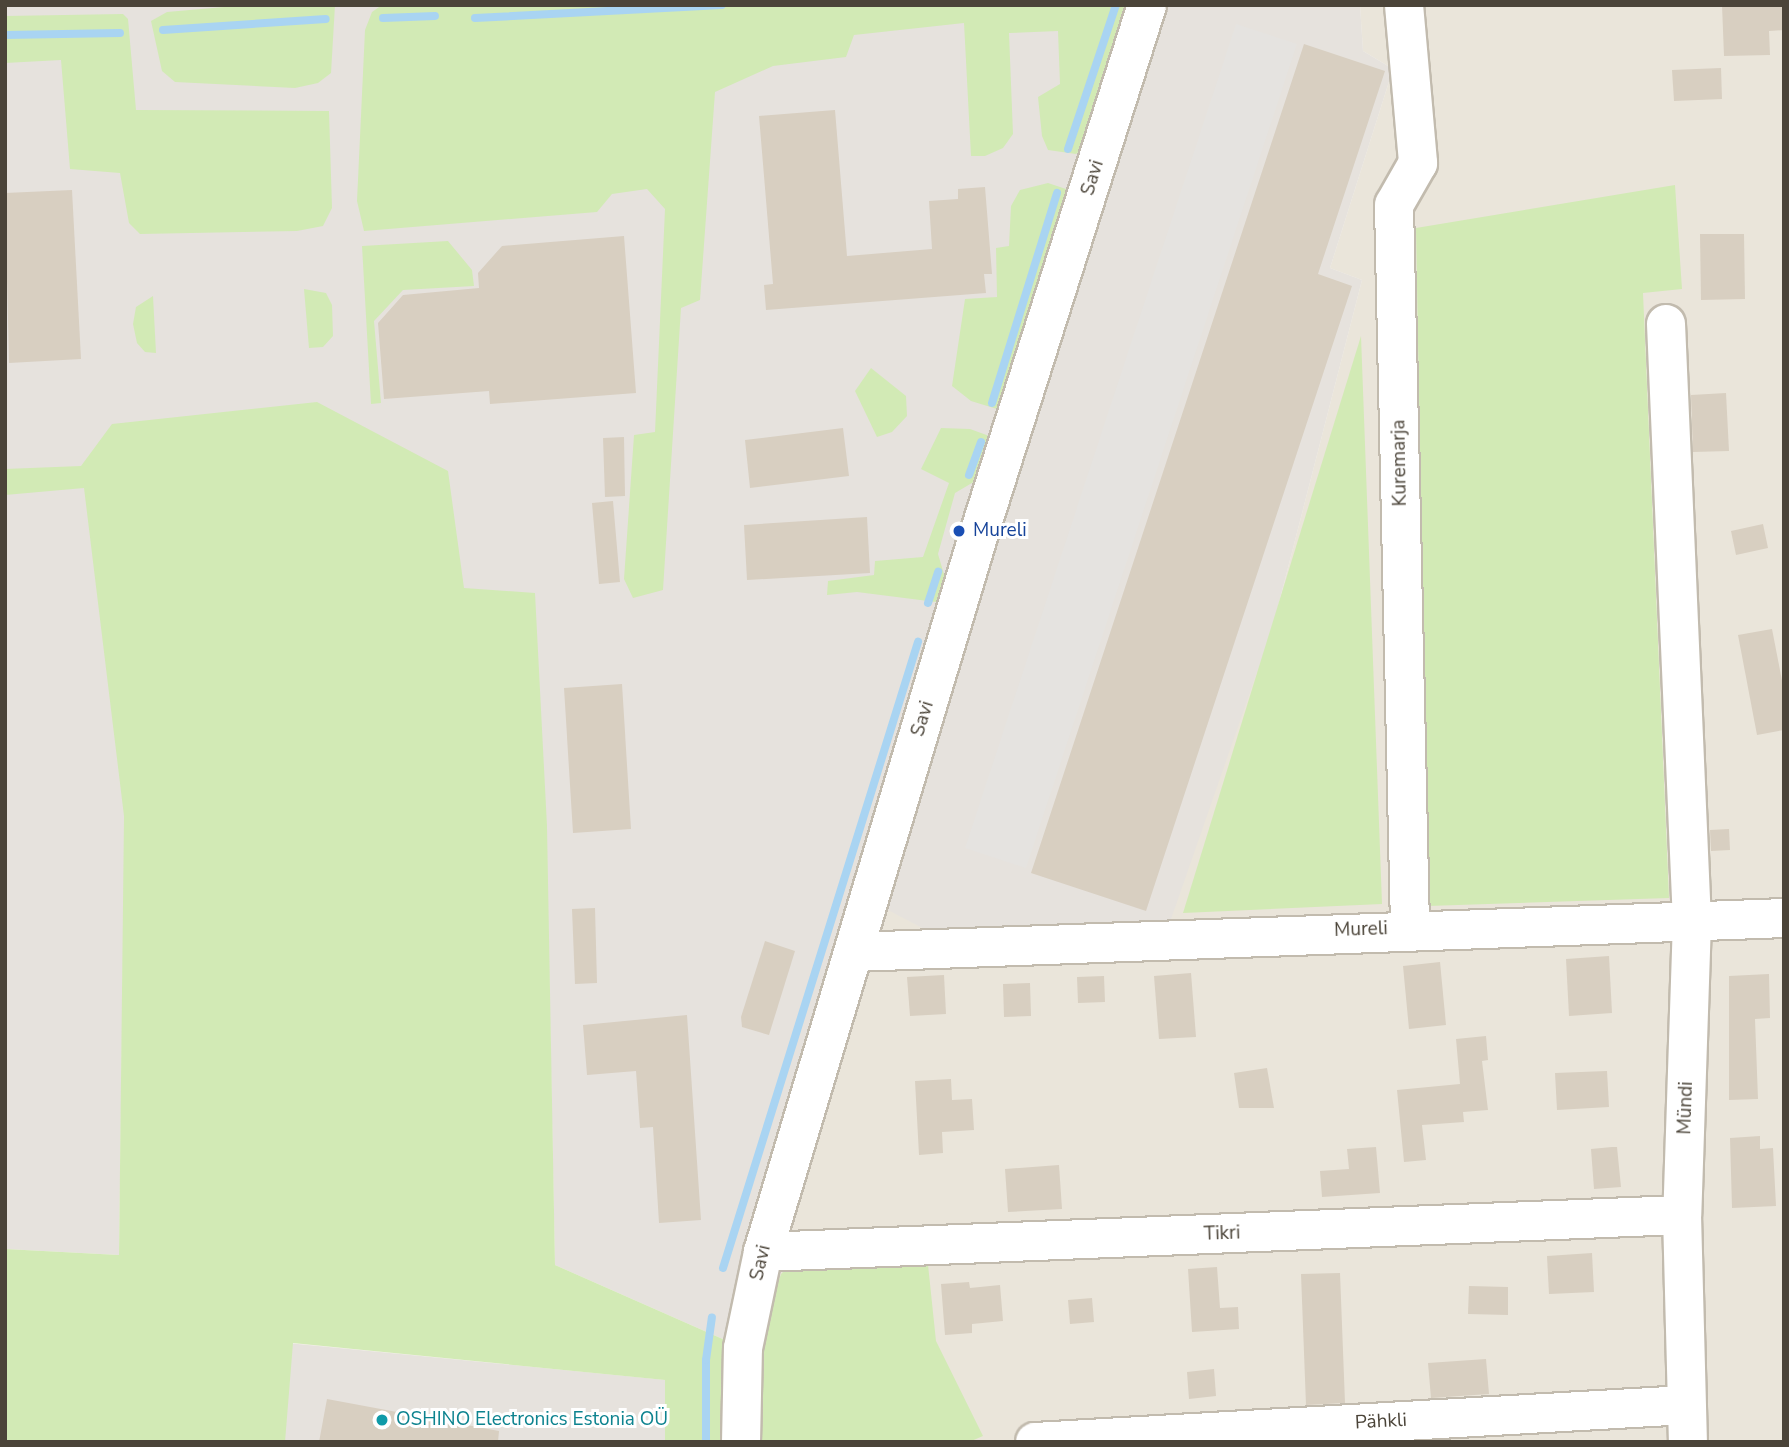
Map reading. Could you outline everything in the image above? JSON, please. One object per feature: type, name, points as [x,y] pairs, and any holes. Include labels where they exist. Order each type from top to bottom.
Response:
[{"type":"street","name":"Savi","points":[[741,1442],[743,1348],[763,1252],[977,540],[1147,5]]},
{"type":"street","name":"Kuremarja","points":[[1404,5],[1418,163],[1394,205],[1410,929]]},
{"type":"street","name":"Mündi","points":[[1666,324],[1692,921],[1682,1215],[1687,1424]]},
{"type":"street","name":"Mureli","points":[[854,952],[1410,929],[1784,918]]},
{"type":"street","name":"Tikri","points":[[763,1252],[1682,1215]]},
{"type":"street","name":"Pähkli","points":[[1035,1442],[1687,1424]]},
{"type":"shaded area","points":[[5,5],[1360,5],[1363,51],[1393,69],[1330,268],[1362,280],[1273,626],[1169,925],[943,939],[888,910],[763,1252],[743,1348],[555,1265],[546,826],[125,816],[119,1255],[5,1249]]},
{"type":"shaded area","points":[[1360,5],[1784,5],[1784,1442],[741,1442],[763,1252],[888,909],[943,939],[1273,626],[1362,280],[1330,268],[1393,69],[1363,51]]},
{"type":"shaded area","points":[[1236,24],[1297,44],[1026,868],[965,848]]},
{"type":"shaded area","points":[[61,1321],[666,1380],[665,1442],[61,1442]]},
{"type":"green space","points":[[247,5],[335,5],[331,73],[318,83],[295,88],[175,82],[162,71],[151,21],[167,12]]},
{"type":"green space","points":[[382,5],[1127,5],[1087,144],[1076,154],[1048,150],[1042,136],[1038,97],[1060,84],[1058,31],[1009,33],[1013,134],[1003,148],[985,156],[971,156],[964,23],[854,35],[846,57],[773,66],[715,92],[700,300],[681,308],[663,590],[633,598],[624,579],[634,435],[655,432],[665,209],[647,189],[612,194],[597,212],[364,231],[357,201],[365,30],[372,12]]},
{"type":"green space","points":[[123,14],[128,19],[136,110],[329,111],[332,208],[323,226],[297,231],[140,234],[129,223],[120,173],[70,169],[61,60],[5,63],[5,16]]},
{"type":"green space","points":[[1048,183],[1066,189],[1068,201],[1007,402],[997,409],[971,401],[952,386],[965,299],[997,297],[996,248],[1009,246],[1011,206],[1020,190]]},
{"type":"green space","points":[[1675,185],[1682,289],[1643,293],[1669,898],[1428,906],[1416,228]]},
{"type":"green space","points":[[448,241],[472,270],[474,286],[403,290],[374,321],[381,403],[371,404],[362,246]]},
{"type":"green space","points":[[304,289],[326,293],[332,305],[333,336],[323,347],[309,348]]},
{"type":"green space","points":[[153,296],[156,353],[145,352],[137,343],[133,324],[136,307]]},
{"type":"green space","points":[[1361,336],[1382,904],[1183,913]]},
{"type":"green space","points":[[871,368],[906,396],[907,416],[892,432],[877,437],[855,391]]},
{"type":"green space","points":[[317,402],[448,471],[464,588],[535,593],[547,826],[555,1265],[743,1348],[741,1442],[665,1442],[665,1380],[293,1343],[285,1442],[5,1442],[5,1249],[119,1255],[124,816],[84,488],[5,495],[5,469],[81,466],[112,424]]},
{"type":"green space","points":[[941,428],[970,429],[992,437],[977,480],[955,493],[938,554],[946,581],[936,602],[857,592],[827,595],[828,581],[874,575],[875,561],[923,557],[949,483],[921,469]]},
{"type":"green space","points":[[927,1255],[936,1341],[983,1436],[969,1442],[760,1442],[759,1372],[767,1315],[781,1274],[791,1264]]},
{"type":"building","points":[[1722,5],[1784,5],[1784,30],[1769,31],[1770,55],[1724,56]]},
{"type":"building","points":[[1304,44],[1385,71],[1318,274],[1352,286],[1146,911],[1031,873]]},
{"type":"building","points":[[1721,68],[1722,99],[1674,101],[1672,70]]},
{"type":"building","points":[[835,110],[847,256],[932,249],[929,201],[958,199],[958,189],[985,187],[992,274],[984,274],[986,293],[766,310],[764,285],[773,284],[759,116]]},
{"type":"building","points":[[72,190],[81,359],[9,363],[5,193]]},
{"type":"building","points":[[1700,234],[1744,234],[1745,299],[1701,300]]},
{"type":"building","points":[[624,236],[636,393],[490,404],[489,391],[384,399],[378,323],[403,295],[479,288],[478,273],[502,246]]},
{"type":"building","points":[[1726,393],[1729,451],[1693,452],[1691,395]]},
{"type":"building","points":[[843,428],[849,476],[750,488],[745,440]]},
{"type":"building","points":[[624,437],[625,496],[605,497],[603,438]]},
{"type":"building","points":[[613,501],[620,582],[599,584],[592,503]]},
{"type":"building","points":[[867,517],[870,573],[747,580],[744,525]]},
{"type":"building","points":[[1763,524],[1768,548],[1736,555],[1731,531]]},
{"type":"building","points":[[1772,629],[1784,691],[1784,730],[1757,735],[1738,635]]},
{"type":"building","points":[[622,684],[631,829],[573,833],[564,688]]},
{"type":"building","points":[[1729,829],[1730,850],[1711,851],[1710,830]]},
{"type":"building","points":[[595,908],[597,983],[575,984],[572,909]]},
{"type":"building","points":[[765,941],[795,951],[769,1035],[742,1027],[741,1017]]},
{"type":"building","points":[[1609,956],[1612,1013],[1569,1016],[1566,959]]},
{"type":"building","points":[[1440,962],[1446,1025],[1409,1029],[1403,966]]},
{"type":"building","points":[[1191,973],[1196,1037],[1159,1039],[1154,976]]},
{"type":"building","points":[[1769,974],[1770,1018],[1755,1019],[1758,1099],[1729,1100],[1729,976]]},
{"type":"building","points":[[944,975],[946,1014],[910,1016],[907,977]]},
{"type":"building","points":[[1104,976],[1105,1002],[1078,1003],[1077,977]]},
{"type":"building","points":[[1030,983],[1031,1016],[1004,1017],[1003,984]]},
{"type":"building","points":[[687,1015],[701,1220],[659,1223],[653,1127],[640,1128],[636,1071],[587,1075],[583,1025]]},
{"type":"building","points":[[1486,1036],[1488,1060],[1482,1061],[1488,1110],[1463,1112],[1464,1122],[1422,1125],[1426,1160],[1404,1162],[1397,1090],[1460,1084],[1456,1039]]},
{"type":"building","points":[[1267,1068],[1274,1108],[1239,1108],[1234,1073]]},
{"type":"building","points":[[1607,1071],[1609,1107],[1557,1110],[1555,1073]]},
{"type":"building","points":[[951,1079],[952,1100],[972,1099],[974,1130],[942,1132],[943,1153],[919,1155],[915,1081]]},
{"type":"building","points":[[1760,1136],[1760,1149],[1773,1148],[1776,1206],[1732,1208],[1730,1138]]},
{"type":"building","points":[[1376,1147],[1380,1193],[1322,1197],[1320,1171],[1349,1169],[1347,1149]]},
{"type":"building","points":[[1617,1147],[1621,1187],[1594,1189],[1591,1149]]},
{"type":"building","points":[[1059,1165],[1062,1209],[1008,1212],[1005,1169]]},
{"type":"building","points":[[1592,1253],[1594,1292],[1549,1294],[1547,1256]]},
{"type":"building","points":[[1217,1267],[1220,1308],[1238,1307],[1239,1329],[1192,1332],[1188,1269]]},
{"type":"building","points":[[1340,1273],[1345,1403],[1306,1405],[1301,1274]]},
{"type":"building","points":[[969,1282],[970,1288],[1000,1285],[1003,1321],[972,1324],[972,1333],[945,1335],[941,1284]]},
{"type":"building","points":[[1469,1286],[1508,1287],[1508,1315],[1468,1314]]},
{"type":"building","points":[[1092,1298],[1094,1322],[1070,1324],[1068,1300]]},
{"type":"building","points":[[1486,1359],[1489,1394],[1431,1398],[1428,1363]]},
{"type":"building","points":[[1214,1369],[1216,1396],[1189,1399],[1187,1372]]},
{"type":"building","name":"OSHINO Electronics Estonia OÜ","points":[[327,1399],[499,1431],[498,1442],[319,1442]]},
{"type":"waterway","points":[[475,18],[722,5]]},
{"type":"waterway","points":[[1068,149],[1116,5]]},
{"type":"waterway","points":[[383,18],[435,16]]},
{"type":"waterway","points":[[163,30],[326,19]]},
{"type":"waterway","points":[[5,35],[120,33]]},
{"type":"waterway","points":[[992,403],[1057,193]]},
{"type":"waterway","points":[[969,475],[981,442]]},
{"type":"waterway","points":[[928,603],[938,572]]},
{"type":"waterway","points":[[723,1268],[918,642]]},
{"type":"waterway","points":[[706,1442],[706,1360],[712,1317]]},
{"type":"place","name":"Mureli","points":[[959,531]]},
{"type":"place","name":"OSHINO Electronics Estonia OÜ","points":[[382,1420]]}]
